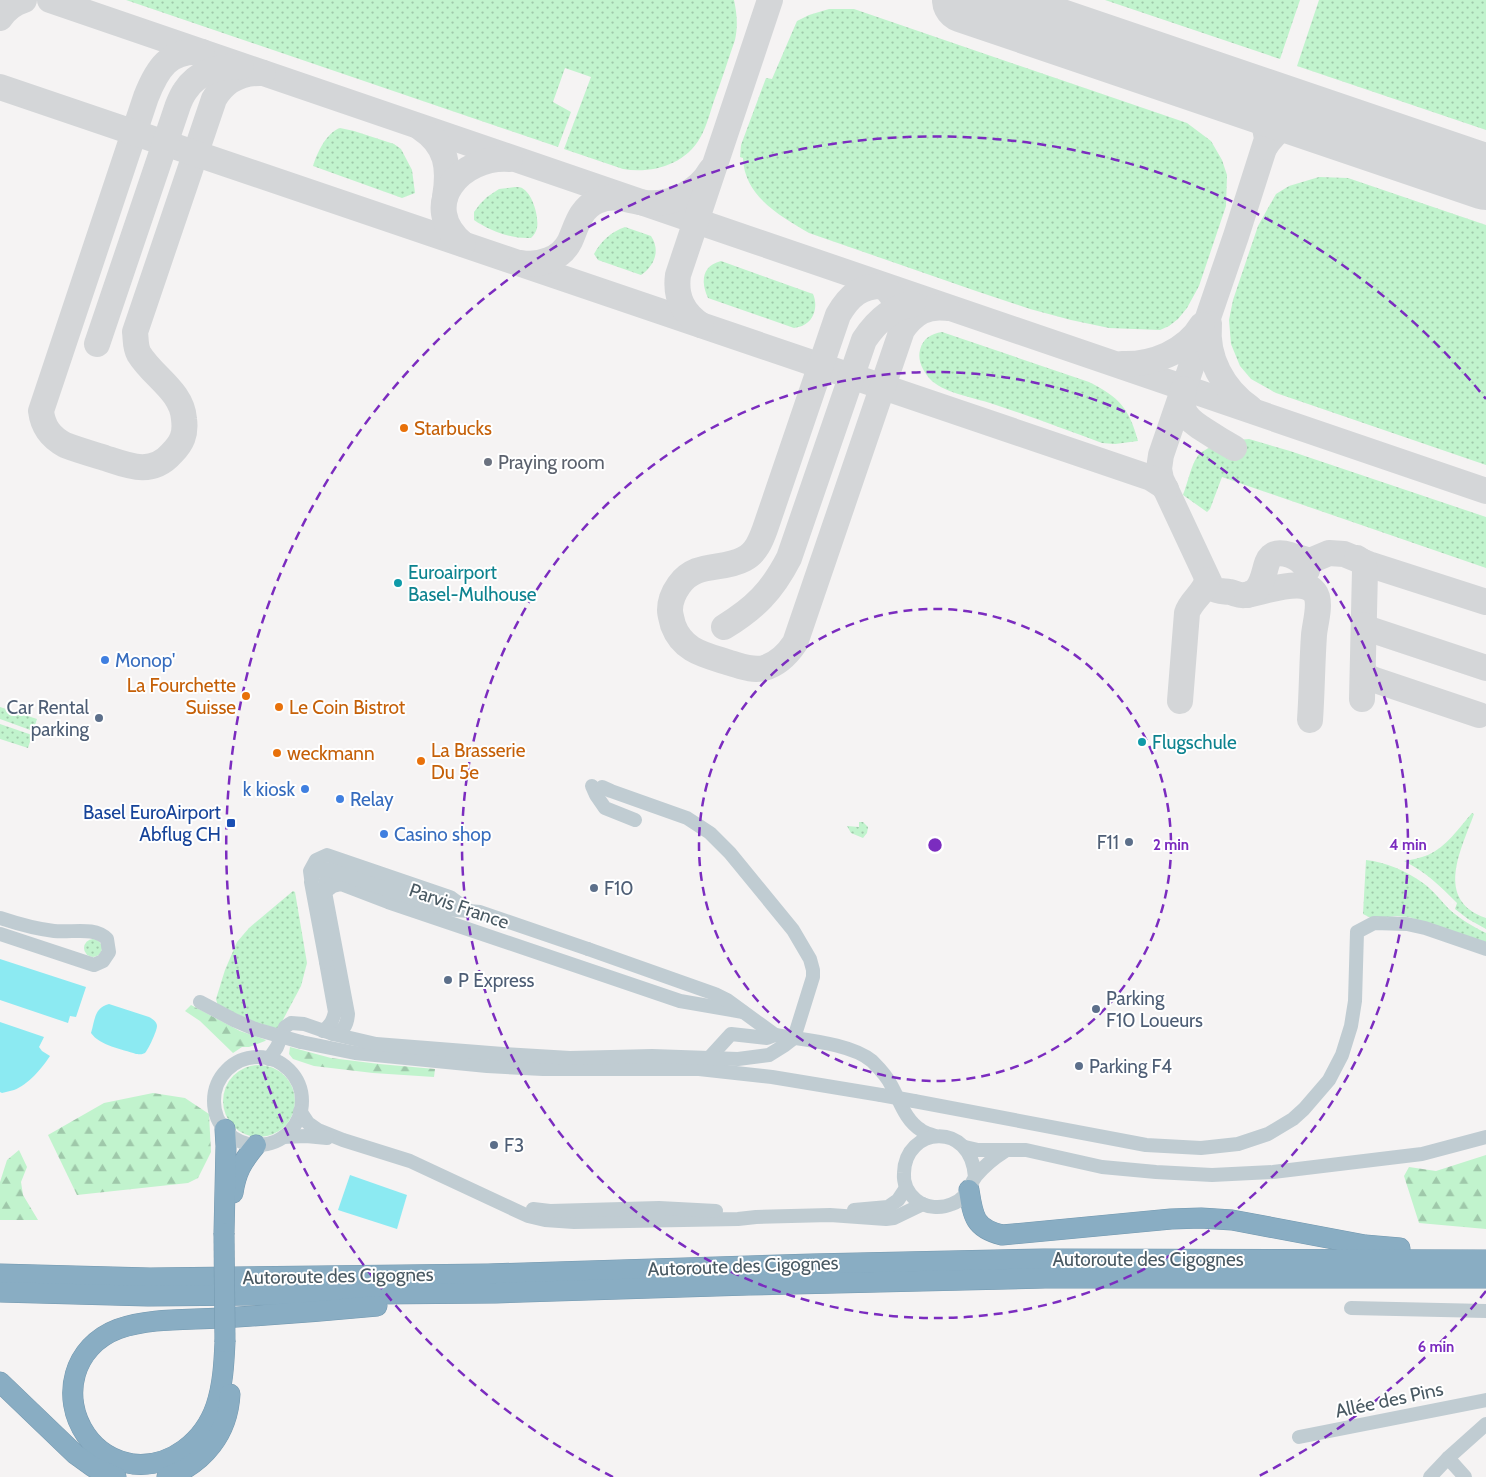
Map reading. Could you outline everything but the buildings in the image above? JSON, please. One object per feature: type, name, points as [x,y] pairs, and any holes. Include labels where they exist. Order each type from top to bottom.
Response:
[{"type":"highway","points":[[168,1477],[195,1463],[211,1447],[220,1433],[230,1400],[225,1129]]},
{"type":"highway","points":[[227,1233],[237,1172],[241,1163],[256,1145]]},
{"type":"highway","points":[[972,1184],[972,1210],[979,1224],[990,1232],[1002,1235],[1171,1219],[1201,1218],[1232,1220],[1365,1245],[1424,1251],[1463,1259]]},
{"type":"highway","name":"Autoroute des Cigognes","points":[[0,1274],[150,1278],[488,1274],[812,1264],[1035,1260],[1486,1260]]},
{"type":"highway","name":"Autoroute des Cigognes","points":[[0,1292],[148,1296],[496,1293],[1045,1278],[1486,1278]]},
{"type":"highway","points":[[228,1342],[216,1407],[204,1429],[194,1442],[174,1457],[146,1465],[126,1463],[110,1457],[99,1450],[80,1426],[74,1411],[72,1396],[78,1368],[89,1348],[102,1337],[118,1329],[151,1322],[293,1314],[437,1301],[496,1293]]},
{"type":"highway","points":[[0,1382],[83,1461],[102,1472],[116,1477]]},
{"type":"street","points":[[269,1059],[277,1047],[285,1027],[291,1023],[304,1024],[328,1033],[376,1044],[503,1054],[570,1058],[652,1056],[738,1059],[769,1055],[794,1038],[812,984],[813,970],[810,959],[793,930],[730,853],[710,833],[687,818],[597,787],[596,795],[606,808],[635,820]]},
{"type":"street","points":[[328,1033],[334,1020],[335,1012],[311,882],[315,872],[327,869],[445,909],[480,912],[582,952],[715,994],[727,1000],[775,1035],[831,1044],[858,1053],[870,1060],[882,1071],[891,1084],[903,1110],[914,1124],[935,1136]]},
{"type":"street","points":[[328,1033],[343,1030],[347,1024],[348,1014],[325,892],[325,883],[330,874]]},
{"type":"street","name":"Parvis France","points":[[325,892],[333,886],[341,884],[388,902],[680,1000],[743,1012]]},
{"type":"street","points":[[0,918],[54,931],[98,932],[107,939],[110,952],[103,961],[94,965],[0,934]]},
{"type":"street","points":[[200,1002],[255,1029],[301,1042],[355,1053],[487,1066],[552,1069],[699,1069],[772,1077],[881,1095],[1146,1145],[1202,1148],[1238,1144],[1268,1134],[1293,1119],[1320,1092],[1329,1080],[1342,1054],[1351,1026],[1355,1001],[1357,932],[1374,923],[1407,924],[1425,928],[1486,949]]},
{"type":"street","points":[[582,952],[582,968]]},
{"type":"street","points":[[710,1057],[730,1034],[767,1038],[775,1035]]},
{"type":"street","points":[[255,1057],[269,1059],[278,1062],[296,1080],[300,1088],[300,1112],[296,1122],[283,1137],[271,1143],[246,1144],[231,1136],[219,1122],[215,1112],[216,1088],[221,1077],[230,1067],[241,1060],[255,1057]]},
{"type":"street","points":[[300,1112],[314,1128],[343,1140],[410,1161],[528,1216],[545,1220],[604,1222],[830,1215],[886,1219],[894,1218],[923,1204]]},
{"type":"street","points":[[283,1137],[306,1136],[343,1140]]},
{"type":"street","points":[[972,1184],[974,1168],[971,1156],[965,1147],[956,1140],[946,1136],[935,1136],[915,1146],[907,1156],[904,1172],[906,1188],[923,1204],[933,1207],[944,1207],[954,1204],[962,1198],[972,1184],[983,1167],[1004,1151]]},
{"type":"street","points":[[965,1147],[978,1150],[1026,1150],[1102,1167],[1129,1170],[1221,1174],[1274,1172],[1422,1154],[1486,1137]]},
{"type":"street","points":[[830,1215],[847,1211],[888,1207],[898,1200],[906,1188]]},
{"type":"street","points":[[495,1200],[550,1211],[658,1208],[719,1211],[756,1217]]},
{"type":"street","points":[[604,1222],[623,1208]]},
{"type":"street","points":[[1351,1308],[1486,1311]]},
{"type":"street","name":"Allée des Pins","points":[[1299,1438],[1486,1400]]},
{"type":"street","points":[[1430,1477],[1486,1424]]},
{"type":"street","points":[[1448,1458],[1464,1477]]},
{"type":"green space","points":[[126,0],[734,0],[737,25],[735,40],[707,124],[694,147],[686,155],[666,166],[656,169],[634,170],[623,169],[564,149],[591,77],[565,68],[553,102],[571,112],[558,147]]},
{"type":"green space","points":[[1105,0],[1300,0],[1280,59]]},
{"type":"green space","points":[[1319,0],[1486,0],[1486,130],[1297,66]]},
{"type":"green space","points":[[829,9],[854,9],[1187,123],[1211,141],[1222,160],[1227,175],[1226,206],[1199,286],[1187,308],[1178,319],[1160,330],[1109,328],[1071,320],[1030,309],[809,233],[776,212],[757,194],[750,183],[745,171],[743,158],[740,157],[741,145],[766,78],[772,79],[797,21]]},
{"type":"green space","points":[[340,128],[394,144],[401,149],[412,170],[415,193],[402,198],[313,166],[326,139]]},
{"type":"green space","points":[[1319,177],[1348,178],[1486,225],[1486,465],[1276,393],[1251,379],[1240,366],[1231,344],[1229,320],[1233,300],[1258,226],[1276,194],[1289,186]]},
{"type":"green space","points":[[515,187],[526,191],[534,206],[537,228],[531,238],[501,234],[474,220],[474,212],[487,197],[499,189]]},
{"type":"green space","points":[[625,227],[651,236],[654,242],[655,258],[653,263],[641,275],[598,260],[594,254],[607,238]]},
{"type":"green space","points":[[721,261],[813,294],[815,308],[813,317],[806,324],[794,328],[708,298],[704,287],[704,276],[714,263]]},
{"type":"green space","points":[[942,332],[1099,387],[1121,405],[1131,420],[1138,441],[1115,444],[1102,443],[938,385],[924,371],[920,363],[919,354],[925,340],[931,335]]},
{"type":"green space","points":[[1249,439],[1486,517],[1486,568],[1222,477],[1210,509],[1207,512],[1183,495],[1193,465],[1201,453],[1213,446]]},
{"type":"green space","points":[[0,707],[37,719],[33,731],[0,719]]},
{"type":"green space","points":[[0,724],[32,735],[28,748],[0,739]]},
{"type":"green space","points":[[1472,813],[1474,814],[1458,858],[1456,887],[1460,899],[1470,910],[1486,918],[1486,929],[1455,909],[1457,903],[1426,875],[1404,861],[1435,852],[1452,837]]},
{"type":"green space","points":[[859,822],[863,822],[868,827],[867,833],[863,838],[851,833],[847,826],[859,827]]},
{"type":"green space","points":[[1366,860],[1388,865],[1417,879],[1430,889],[1450,910],[1467,923],[1486,933],[1486,943],[1409,917],[1397,916],[1373,919],[1363,914]]},
{"type":"green space","points":[[293,891],[295,892],[307,963],[301,986],[278,1029],[255,1022],[218,1006],[216,999],[225,970],[237,942],[249,928]]},
{"type":"green space","points":[[89,939],[97,939],[102,944],[100,955],[89,957],[84,952],[84,944]]},
{"type":"green space","points":[[191,1005],[240,1031],[266,1040],[249,1047],[242,1047],[233,1053],[200,1021],[185,1011]]},
{"type":"green space","points":[[290,1047],[331,1058],[435,1069],[434,1077],[373,1073],[314,1066],[293,1059],[289,1054]]},
{"type":"green space","points":[[252,1065],[266,1065],[285,1075],[295,1094],[295,1108],[285,1127],[266,1137],[252,1137],[233,1127],[223,1108],[223,1094],[233,1075]]},
{"type":"green space","points":[[153,1093],[185,1098],[209,1114],[211,1152],[198,1178],[188,1183],[77,1195],[48,1135],[104,1103]]},
{"type":"green space","points":[[19,1150],[27,1167],[21,1182],[23,1195],[38,1220],[0,1220],[0,1182],[7,1160]]},
{"type":"green space","points":[[1486,1155],[1486,1229],[1419,1223],[1404,1176],[1409,1167],[1436,1171]]},
{"type":"water","points":[[0,959],[86,987],[76,1017],[70,1016],[68,1023],[0,1000]]},
{"type":"water","points":[[109,1004],[149,1017],[156,1022],[156,1032],[145,1053],[136,1054],[112,1046],[100,1041],[91,1033],[94,1019],[100,1008]]},
{"type":"water","points":[[0,1022],[44,1037],[39,1047],[50,1056],[39,1071],[19,1088],[2,1093],[0,1092]]},
{"type":"water","points":[[350,1175],[407,1195],[397,1229],[338,1210]]},
{"type":"taxiway","points":[[0,18],[10,7],[24,0]]},
{"type":"taxiway","points":[[50,0],[1486,491]]},
{"type":"taxiway","points":[[701,325],[689,315],[682,304],[677,283],[678,275],[770,0]]},
{"type":"taxiway","points":[[202,52],[181,54],[173,58],[160,70],[150,87],[41,411],[43,422],[51,435],[65,445],[75,449],[131,466],[148,467],[164,460],[181,442],[184,434],[182,409],[173,392],[139,354],[136,346],[135,332],[214,99],[223,87],[234,79],[247,74],[263,73]]},
{"type":"taxiway","points":[[97,344],[182,96],[190,84],[210,71],[225,67],[241,67]]},
{"type":"taxiway","points":[[1219,86],[1252,105],[1262,119],[1267,139],[1161,455],[1159,469],[1161,479],[1212,588],[1218,591],[1243,595],[1284,587],[1304,586],[1312,590],[1317,597],[1318,606],[1314,635],[1310,720]]},
{"type":"taxiway","points":[[0,87],[1151,478],[1166,489]]},
{"type":"taxiway","points":[[1265,147],[1280,130],[1300,121],[1315,121],[1342,128]]},
{"type":"taxiway","points":[[421,128],[436,142],[445,158],[447,176],[445,197]]},
{"type":"taxiway","points":[[463,244],[450,229],[444,214],[445,199],[451,185],[461,174],[476,165],[492,160],[510,159]]},
{"type":"taxiway","points":[[521,263],[542,262],[556,257],[570,241],[583,213],[591,204],[597,201],[610,198],[646,203],[674,200],[699,185],[711,170]]},
{"type":"taxiway","points":[[900,335],[900,315],[893,297],[884,286],[869,287],[856,293],[842,308],[765,529],[757,546],[752,553],[736,563],[693,572],[679,585],[674,594],[670,610],[673,625],[677,634],[689,647],[712,657],[742,667],[755,669],[774,664],[792,647],[795,643],[902,330],[911,319],[927,309],[947,308]]},
{"type":"taxiway","points":[[724,627],[745,613],[762,598],[783,570],[789,558],[864,340],[885,316],[898,308],[913,304]]},
{"type":"taxiway","points":[[1209,324],[1210,349],[1218,372],[1232,392],[1250,408]]},
{"type":"taxiway","points":[[1122,364],[1145,362],[1167,355],[1187,343],[1202,325]]},
{"type":"taxiway","points":[[1184,389],[1182,404],[1190,419],[1234,448]]},
{"type":"taxiway","points":[[1247,595],[1254,592],[1261,583],[1267,563],[1274,554],[1281,553],[1293,556],[1307,570]]},
{"type":"taxiway","points":[[1297,557],[1310,561],[1329,553],[1344,554],[1371,565],[1486,602]]},
{"type":"taxiway","points":[[1357,558],[1363,562],[1365,570],[1362,699]]},
{"type":"taxiway","points":[[1180,701],[1187,613],[1204,589],[1207,580]]},
{"type":"taxiway","points":[[1364,625],[1366,628],[1486,668]]},
{"type":"taxiway","points":[[1363,671],[1369,678],[1479,715]]},
{"type":"runway","points":[[965,0],[1486,177]]},
{"type":"place","name":"Starbucks","points":[[404,428]]},
{"type":"place","name":"Praying room","points":[[488,462]]},
{"type":"place","name":"Euroairport Basel-Mulhouse","points":[[398,583]]},
{"type":"place","name":"Monop'","points":[[105,660]]},
{"type":"place","name":"La Fourchette Suisse","points":[[246,696]]},
{"type":"place","name":"Le Coin Bistrot","points":[[279,707]]},
{"type":"place","name":"Car Rental parking","points":[[99,718]]},
{"type":"place","name":"Flugschule","points":[[1142,742]]},
{"type":"place","name":"weckmann","points":[[277,753]]},
{"type":"place","name":"La Brasserie Du 5e","points":[[421,761]]},
{"type":"place","name":"k kiosk","points":[[305,789]]},
{"type":"place","name":"Relay","points":[[340,799]]},
{"type":"place","name":"Basel EuroAirport Abflug CH","points":[[231,823]]},
{"type":"place","name":"Casino shop","points":[[384,834]]},
{"type":"place","name":"F11","points":[[1129,842]]},
{"type":"place","name":"F10","points":[[594,888]]},
{"type":"place","name":"P Express","points":[[448,980]]},
{"type":"place","name":"Parking F10 Loueurs","points":[[1096,1009]]},
{"type":"place","name":"Parking F4","points":[[1079,1066]]},
{"type":"place","name":"F3","points":[[494,1145]]}]
